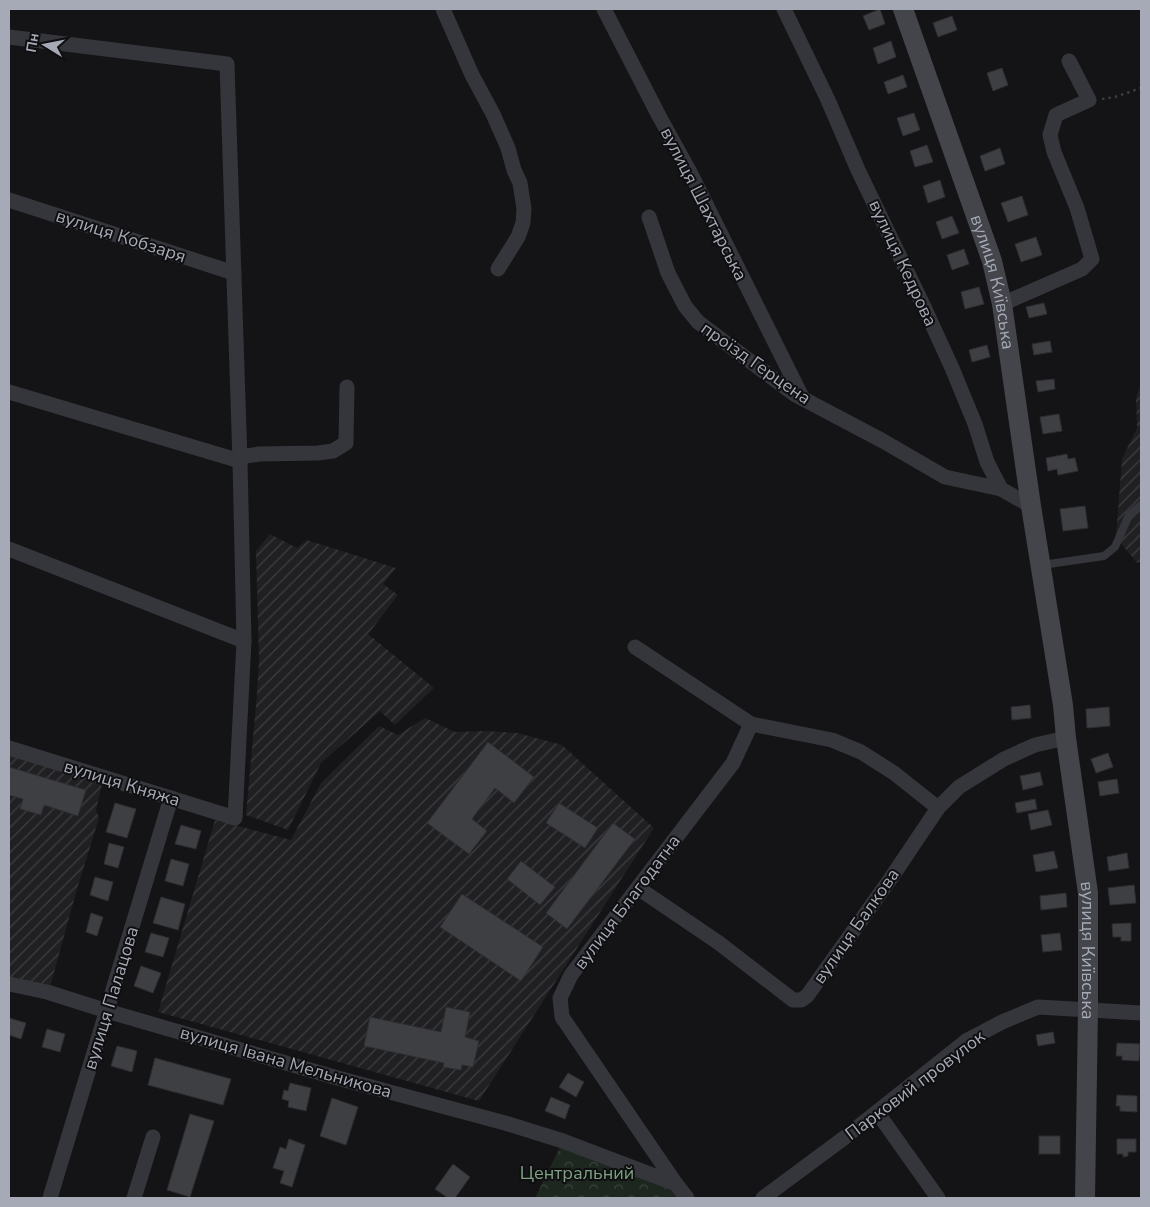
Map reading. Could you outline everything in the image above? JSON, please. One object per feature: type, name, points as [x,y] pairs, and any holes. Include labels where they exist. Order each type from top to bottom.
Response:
[{"type":"main road","name":"вулиця Київська","points":[[902,9],[992,261],[1002,304],[1031,506],[1063,705],[1088,893],[1085,1198]]},
{"type":"street","points":[[444,9],[472,75],[493,114],[508,148],[520,183],[524,209],[523,223],[518,237],[498,269]]},
{"type":"street","name":"вулиця Шахтарська","points":[[604,9],[691,174],[803,399]]},
{"type":"street","name":"вулиця Кедрова","points":[[784,9],[948,360],[987,462],[1001,489]]},
{"type":"street","points":[[9,37],[227,64],[244,641],[9,549]]},
{"type":"street","points":[[1002,304],[1082,269],[1092,259],[1050,136],[1056,116],[1071,107],[1089,100],[1069,61]]},
{"type":"street","name":"вулиця Кобзаря","points":[[9,200],[234,272]]},
{"type":"street","name":"проїзд Герцена","points":[[649,217],[668,273],[685,306],[698,322],[803,399],[883,441],[945,477],[1001,489]]},
{"type":"street","points":[[9,392],[240,459],[259,454],[333,451],[346,443],[347,387]]},
{"type":"street","points":[[1001,489],[1031,506]]},
{"type":"street","name":"вулиця Княжа","points":[[9,748],[235,818],[244,641]]},
{"type":"street","points":[[635,647],[751,724],[832,740],[861,752],[894,773],[938,808]]},
{"type":"street","name":"вулиця Благодатна","points":[[687,1198],[562,1017],[560,998],[571,975],[733,763],[751,724]]},
{"type":"street","name":"вулиця Балкова","points":[[638,888],[719,943],[793,1000],[801,1000],[813,988],[938,808],[959,787],[1004,759],[1035,745],[1066,738]]},
{"type":"street","name":"вулиця Палацова","points":[[50,1198],[171,798]]},
{"type":"street","name":"вулиця Івана Мельникова","points":[[9,984],[47,992],[334,1077],[505,1123],[563,1141],[676,1184]]},
{"type":"street","name":"Парковий провулок","points":[[763,1198],[966,1042],[1002,1022],[1038,1007],[1141,1013]]},
{"type":"street","points":[[877,1112],[938,1198]]},
{"type":"street","points":[[134,1198],[152,1137]]},
{"type":"lane","points":[[1042,565],[1104,556],[1115,546],[1129,515],[1141,505]]},
{"type":"path","points":[[1089,100],[1115,97],[1141,88]]},
{"type":"shaded area","points":[[1141,384],[1141,561],[1137,563],[1116,537],[1122,459],[1137,428],[1136,397]]},
{"type":"shaded area","points":[[270,534],[297,548],[307,540],[396,568],[383,584],[398,595],[368,634],[434,688],[395,725],[380,711],[321,763],[288,830],[246,815],[259,660],[256,551]]},
{"type":"shaded area","points":[[425,718],[455,732],[518,733],[562,745],[654,828],[479,1101],[158,1012],[215,820],[291,840],[321,783],[379,726],[398,735]]},
{"type":"shaded area","points":[[9,755],[102,784],[96,810],[99,818],[50,987],[9,979]]},
{"type":"green space","name":"Центральний","points":[[563,1141],[676,1184],[687,1198],[535,1198]]},
{"type":"building","points":[[880,9],[885,24],[869,30],[863,16]]},
{"type":"building","points":[[952,16],[957,30],[938,37],[933,23]]},
{"type":"building","points":[[891,41],[896,57],[878,64],[873,48]]},
{"type":"building","points":[[1002,68],[1008,85],[993,91],[987,73]]},
{"type":"building","points":[[903,75],[907,87],[888,94],[884,82]]},
{"type":"building","points":[[914,113],[920,130],[903,136],[897,118]]},
{"type":"building","points":[[927,145],[933,162],[915,167],[910,151]]},
{"type":"building","points":[[1000,148],[1005,164],[985,171],[980,156]]},
{"type":"building","points":[[940,180],[945,197],[928,203],[923,186]]},
{"type":"building","points":[[1022,196],[1028,215],[1008,222],[1001,203]]},
{"type":"building","points":[[952,216],[959,233],[942,239],[936,222]]},
{"type":"building","points":[[1036,237],[1042,255],[1021,262],[1015,244]]},
{"type":"building","points":[[964,249],[969,264],[952,270],[947,255]]},
{"type":"building","points":[[979,287],[984,304],[965,309],[961,292]]},
{"type":"building","points":[[1044,303],[1047,314],[1029,318],[1026,307]]},
{"type":"building","points":[[1050,341],[1052,352],[1034,355],[1032,344]]},
{"type":"building","points":[[987,345],[990,357],[972,362],[969,350]]},
{"type":"building","points":[[1054,379],[1055,389],[1038,392],[1036,381]]},
{"type":"building","points":[[1059,414],[1062,431],[1043,434],[1040,417]]},
{"type":"building","points":[[1067,454],[1068,459],[1075,458],[1078,471],[1058,475],[1057,469],[1048,471],[1046,458]]},
{"type":"building","points":[[1085,506],[1088,528],[1063,531],[1060,509]]},
{"type":"building","points":[[1030,705],[1031,718],[1012,720],[1011,707]]},
{"type":"building","points":[[1109,707],[1110,726],[1087,728],[1086,709]]},
{"type":"building","points":[[488,742],[534,777],[514,803],[495,788],[472,819],[487,831],[469,854],[427,823]]},
{"type":"building","points":[[1108,753],[1113,767],[1096,773],[1091,759]]},
{"type":"building","points":[[9,767],[86,790],[78,816],[44,805],[41,815],[20,809],[23,799],[9,795]]},
{"type":"building","points":[[1040,772],[1043,785],[1023,790],[1020,776]]},
{"type":"building","points":[[1117,779],[1119,793],[1100,796],[1098,782]]},
{"type":"building","points":[[1035,799],[1037,809],[1017,813],[1015,803]]},
{"type":"building","points":[[115,803],[136,809],[127,838],[106,832]]},
{"type":"building","points":[[559,803],[598,828],[585,848],[546,823]]},
{"type":"building","points":[[1048,810],[1052,825],[1031,830],[1028,814]]},
{"type":"building","points":[[613,823],[635,839],[567,929],[546,913]]},
{"type":"building","points":[[181,825],[201,831],[196,849],[175,844]]},
{"type":"building","points":[[109,843],[124,847],[118,868],[104,864]]},
{"type":"building","points":[[1054,851],[1058,868],[1036,872],[1033,855]]},
{"type":"building","points":[[1127,853],[1129,868],[1109,871],[1107,857]]},
{"type":"building","points":[[171,859],[189,864],[183,886],[165,881]]},
{"type":"building","points":[[521,861],[555,887],[540,905],[507,879]]},
{"type":"building","points":[[95,877],[113,882],[108,901],[90,895]]},
{"type":"building","points":[[1134,885],[1136,903],[1110,905],[1108,888]]},
{"type":"building","points":[[1066,893],[1067,907],[1041,910],[1040,896]]},
{"type":"building","points":[[462,894],[543,947],[521,981],[440,927]]},
{"type":"building","points":[[161,897],[185,904],[178,930],[153,923]]},
{"type":"building","points":[[91,913],[103,917],[97,936],[86,932]]},
{"type":"building","points":[[1131,923],[1131,941],[1121,941],[1121,937],[1113,937],[1112,924]]},
{"type":"building","points":[[151,933],[169,938],[163,957],[145,952]]},
{"type":"building","points":[[1060,933],[1062,950],[1043,952],[1041,935]]},
{"type":"building","points":[[141,966],[161,973],[153,993],[134,986]]},
{"type":"building","points":[[446,1007],[470,1012],[465,1037],[479,1041],[473,1067],[462,1065],[461,1070],[443,1067],[444,1063],[364,1046],[370,1017],[441,1032]]},
{"type":"building","points":[[9,1018],[26,1023],[21,1039],[9,1035]]},
{"type":"building","points":[[47,1029],[65,1034],[60,1052],[42,1047]]},
{"type":"building","points":[[1053,1032],[1055,1043],[1038,1046],[1036,1035]]},
{"type":"building","points":[[1117,1043],[1140,1044],[1139,1061],[1122,1060],[1122,1056],[1116,1056]]},
{"type":"building","points":[[117,1046],[137,1051],[132,1072],[111,1066]]},
{"type":"building","points":[[155,1058],[231,1079],[223,1105],[148,1085]]},
{"type":"building","points":[[568,1073],[584,1082],[576,1097],[559,1087]]},
{"type":"building","points":[[290,1083],[311,1088],[306,1111],[288,1107],[289,1101],[282,1099],[284,1090],[288,1091]]},
{"type":"building","points":[[1117,1095],[1137,1096],[1137,1112],[1120,1111],[1120,1106],[1116,1106]]},
{"type":"building","points":[[551,1097],[570,1105],[565,1119],[545,1111]]},
{"type":"building","points":[[332,1098],[358,1107],[346,1145],[320,1136]]},
{"type":"building","points":[[190,1114],[214,1121],[190,1197],[167,1190]]},
{"type":"building","points":[[1039,1136],[1060,1136],[1060,1154],[1039,1154]]},
{"type":"building","points":[[289,1139],[305,1145],[292,1187],[280,1183],[284,1171],[273,1168],[280,1147],[286,1149]]},
{"type":"building","points":[[1117,1139],[1136,1139],[1136,1152],[1128,1152],[1128,1156],[1123,1157],[1123,1154],[1117,1154]]},
{"type":"building","points":[[453,1164],[470,1177],[455,1198],[448,1198],[435,1189]]}]
